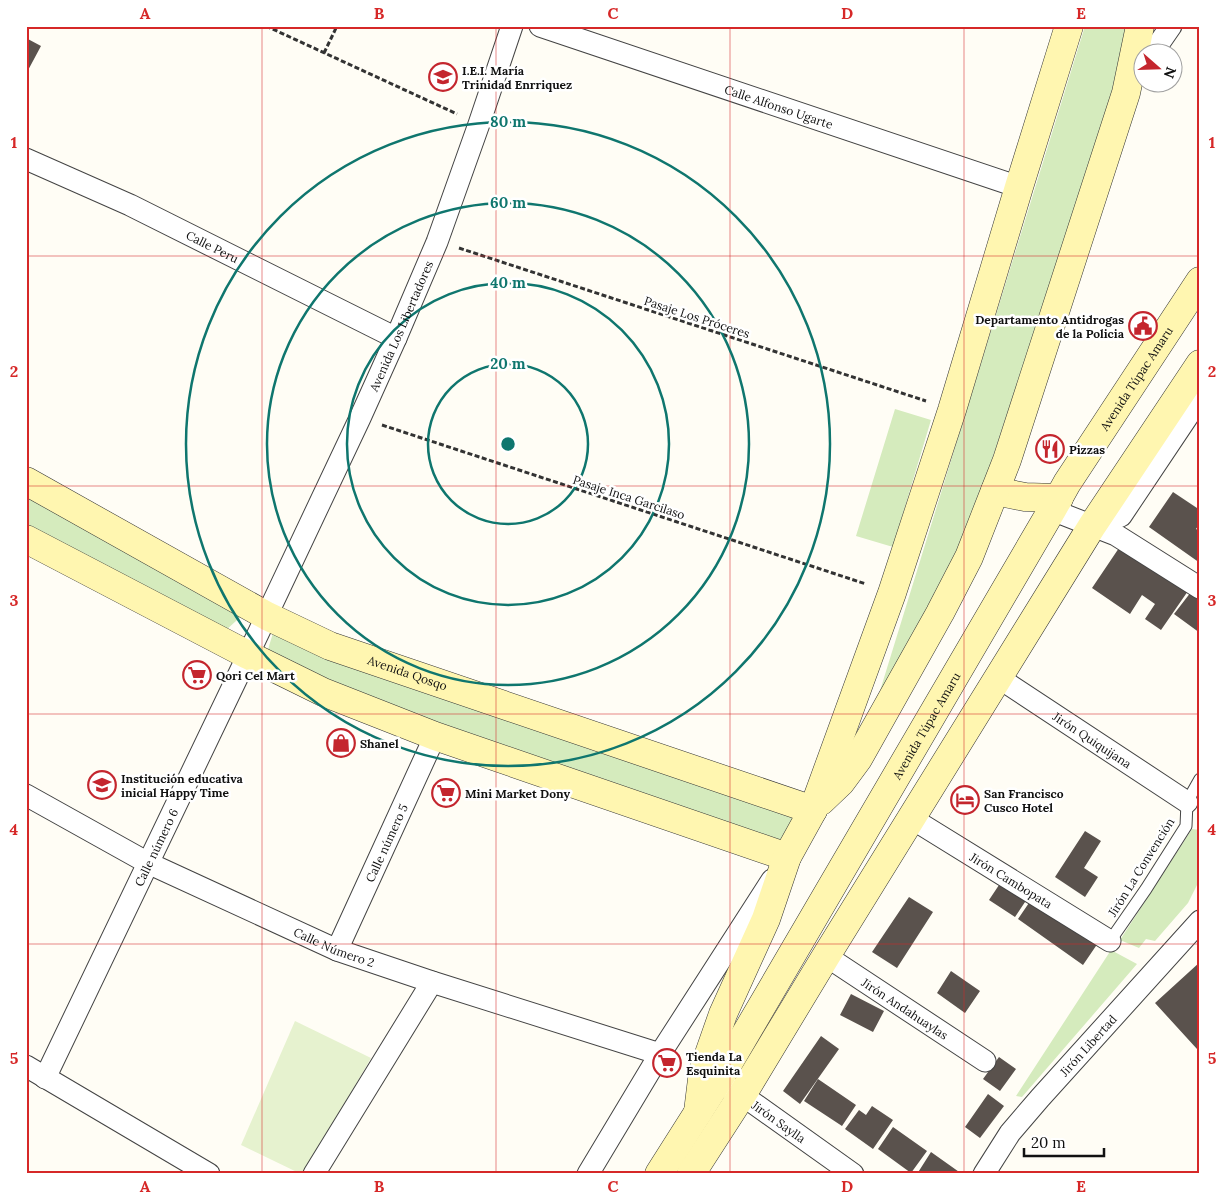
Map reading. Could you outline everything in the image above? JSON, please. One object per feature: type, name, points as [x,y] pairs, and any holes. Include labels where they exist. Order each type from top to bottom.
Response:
[{"type":"street","name":"Avenida Los Libertadores","points":[[266,616],[360,418],[437,242],[512,26]]},
{"type":"street","name":"Calle Alfonso Ugarte","points":[[540,26],[1019,187]]},
{"type":"street","points":[[588,1174],[660,1054],[787,857],[813,810],[892,593],[952,410],[1069,26]]},
{"type":"street","points":[[813,810],[841,782],[858,759],[940,613],[969,557],[1018,427],[1126,93],[1140,26]]},
{"type":"street","points":[[1160,42],[1170,26]]},
{"type":"street","points":[[1126,93],[1134,81]]},
{"type":"street","name":"Calle Peru","points":[[26,159],[130,205],[396,338]]},
{"type":"street","name":"Avenida Túpac Amaru","points":[[711,1076],[1067,483],[1200,282]]},
{"type":"street","points":[[691,1174],[742,1095],[1092,526],[1200,364]]},
{"type":"street","points":[[1092,526],[1121,516],[1200,398]]},
{"type":"street","name":"Avenida Qosqo","points":[[26,481],[266,616],[330,646],[813,810]]},
{"type":"street","points":[[995,491],[1056,504],[1092,526],[1116,535],[1200,588]]},
{"type":"street","points":[[26,539],[323,692],[435,736],[787,857]]},
{"type":"street","name":"Calle número 6","points":[[45,1078],[266,616]]},
{"type":"street","name":"Jirón Quiquijana","points":[[999,678],[1187,802]]},
{"type":"street","name":"Calle número 5","points":[[337,950],[435,736]]},
{"type":"street","name":"Calle Número 2","points":[[26,795],[148,863],[337,950],[660,1054]]},
{"type":"street","name":"Jirón Cambopata","points":[[912,818],[1110,941]]},
{"type":"street","points":[[659,1174],[698,1112],[711,1076],[723,1014],[766,919],[787,857]]},
{"type":"street","name":"Jirón Libertad","points":[[984,1174],[1010,1133],[1200,921]]},
{"type":"street","name":"Jirón Andahuaylas","points":[[826,956],[985,1061]]},
{"type":"street","points":[[314,1174],[432,982]]},
{"type":"street","points":[[26,1066],[209,1174]]},
{"type":"street","name":"Jirón Saylla","points":[[711,1076],[742,1095],[853,1174]]},
{"type":"lane","name":"Jirón La Convención","points":[[1110,941],[1186,826],[1187,802],[1200,779]]},
{"type":"path","points":[[266,26],[479,124]]},
{"type":"path","points":[[324,53],[337,26]]},
{"type":"path","name":"Pasaje Los Próceres","points":[[437,242],[952,410]]},
{"type":"path","name":"Pasaje Inca Garcilaso","points":[[360,418],[892,593]]},
{"type":"green space","points":[[1085,26],[1126,26],[1110,101],[962,551],[875,707]]},
{"type":"green space","points":[[895,409],[931,420],[893,547],[856,536]]},
{"type":"green space","points":[[26,492],[247,611],[225,631],[26,526]]},
{"type":"green space","points":[[273,633],[802,819],[775,844],[378,705],[266,656]]},
{"type":"green space","points":[[1192,829],[1200,830],[1200,879],[1188,903],[1155,941],[1146,939],[1139,948],[1120,940]]},
{"type":"green space","points":[[1111,950],[1137,964],[1022,1097],[1016,1096]]},
{"type":"green space","points":[[295,1021],[371,1058],[304,1174],[241,1145]]},
{"type":"building","points":[[26,38],[41,46],[26,74]]},
{"type":"building","points":[[1173,492],[1200,510],[1200,523],[1196,529],[1200,531],[1200,563],[1149,527]]},
{"type":"building","points":[[1121,545],[1188,591],[1161,630],[1145,619],[1155,604],[1142,595],[1130,614],[1092,588]]},
{"type":"building","points":[[1191,592],[1200,598],[1200,633],[1174,614]]},
{"type":"building","points":[[1085,831],[1101,841],[1084,868],[1098,877],[1085,897],[1055,877]]},
{"type":"building","points":[[1003,879],[1029,896],[1015,917],[989,900]]},
{"type":"building","points":[[909,897],[933,912],[897,968],[872,952]]},
{"type":"building","points":[[1033,897],[1098,943],[1083,965],[1018,919]]},
{"type":"building","points":[[1200,962],[1200,1046],[1197,1049],[1155,1003]]},
{"type":"building","points":[[951,971],[980,991],[965,1013],[937,993]]},
{"type":"building","points":[[851,994],[884,1011],[873,1032],[840,1015]]},
{"type":"building","points":[[821,1036],[839,1049],[800,1104],[783,1091]]},
{"type":"building","points":[[999,1057],[1016,1069],[1000,1091],[983,1079]]},
{"type":"building","points":[[818,1079],[856,1105],[842,1126],[804,1101]]},
{"type":"building","points":[[988,1094],[1004,1106],[980,1138],[965,1127]]},
{"type":"building","points":[[872,1106],[893,1120],[873,1149],[845,1129],[859,1110],[866,1115]]},
{"type":"building","points":[[893,1127],[927,1151],[911,1173],[878,1149]]},
{"type":"building","points":[[931,1152],[962,1174],[917,1174]]},
{"type":"place","name":"I.E.I. María Trinidad Enrriquez","points":[[443,77]]},
{"type":"place","name":"Departamento Antidrogas de la Policia","points":[[1143,326]]},
{"type":"place","name":"Pizzas","points":[[1050,449]]},
{"type":"place","name":"Qori Cel Mart","points":[[197,675]]},
{"type":"place","name":"Shanel","points":[[341,743]]},
{"type":"place","name":"Institución educativa inicial Happy Time","points":[[102,785]]},
{"type":"place","name":"Mini Market Dony","points":[[446,793]]},
{"type":"place","name":"San Francisco Cusco Hotel","points":[[965,800]]},
{"type":"place","name":"Tienda La Esquinita","points":[[667,1063]]}]
